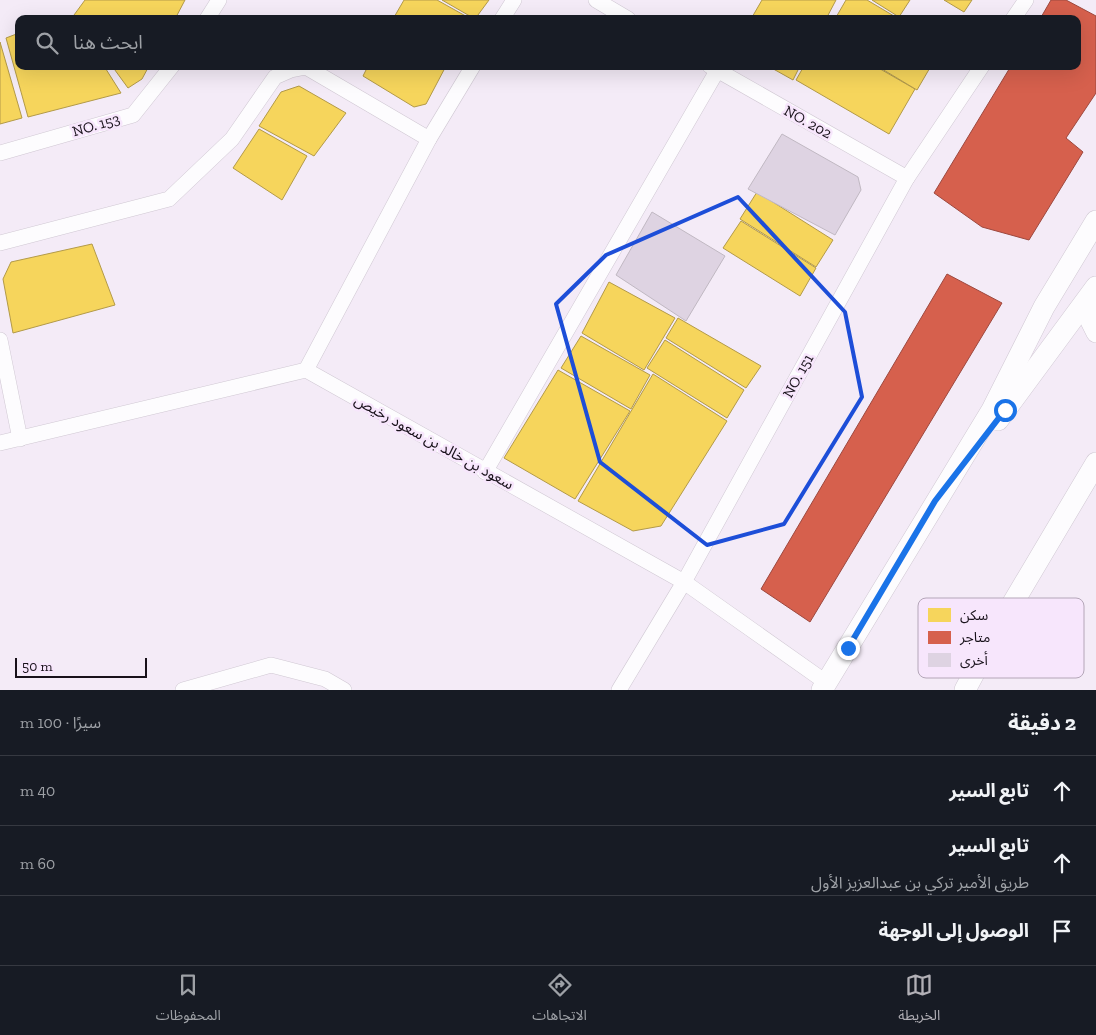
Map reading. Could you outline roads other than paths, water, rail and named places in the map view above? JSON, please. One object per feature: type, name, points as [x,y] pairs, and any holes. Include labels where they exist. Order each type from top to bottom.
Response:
[{"type":"main road","points":[[825,686],[935,501],[992,410],[1044,307],[1096,221]]},
{"type":"main road","points":[[935,501],[1096,287]]},
{"type":"main road","points":[[1016,598],[1096,463]]},
{"type":"main road","points":[[965,690],[971,678]]},
{"type":"street","points":[[210,15],[219,0]]},
{"type":"street","points":[[505,15],[514,0]]},
{"type":"street","points":[[596,0],[621,15]]},
{"type":"street","points":[[1016,15],[1026,0]]},
{"type":"street","name":"NO. 153","points":[[0,153],[132,115],[169,70]]},
{"type":"street","points":[[0,243],[169,199],[232,139],[275,77],[291,70]]},
{"type":"street","points":[[311,70],[429,139]]},
{"type":"street","points":[[0,443],[306,370],[429,139],[471,70]]},
{"type":"street","points":[[485,472],[712,70]]},
{"type":"street","name":"NO. 202","points":[[717,70],[907,178]]},
{"type":"street","name":"NO. 151","points":[[620,690],[684,582],[907,178],[979,70]]},
{"type":"street","points":[[1096,298],[1090,321],[1096,334]]},
{"type":"street","points":[[0,340],[20,439]]},
{"type":"street","name":"سعود بن خالد بن سعود رخيص","points":[[306,370],[684,582],[825,686]]},
{"type":"street","points":[[183,690],[271,665],[325,679],[344,690]]}]
